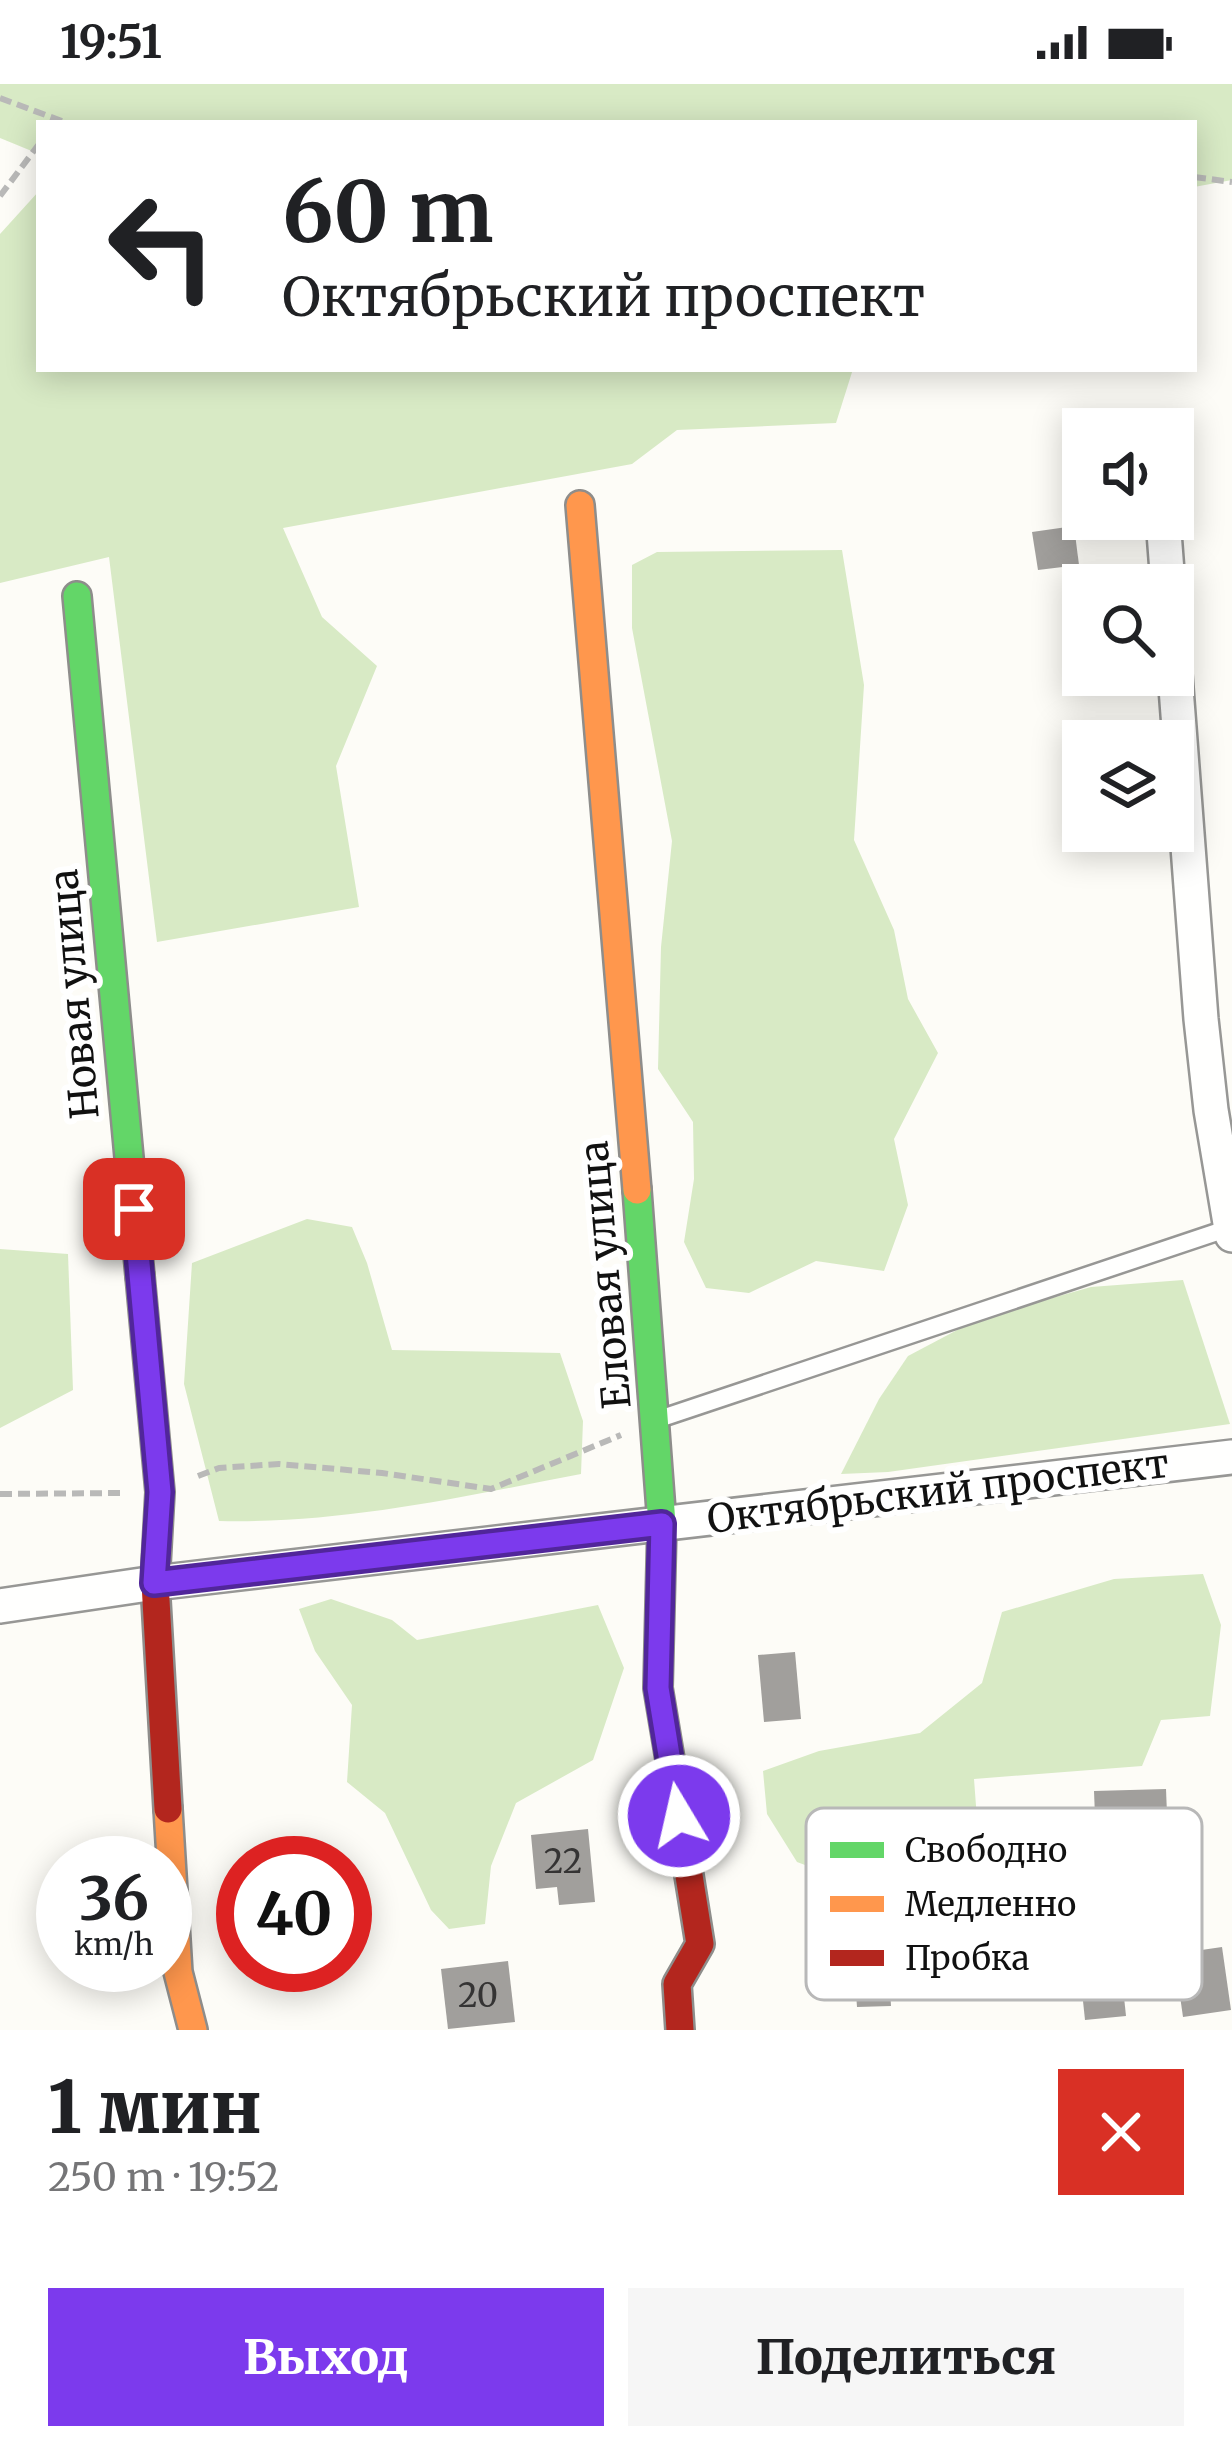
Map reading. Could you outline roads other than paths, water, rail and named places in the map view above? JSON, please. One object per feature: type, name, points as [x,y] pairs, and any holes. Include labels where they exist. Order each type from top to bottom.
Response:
[{"type":"street","name":"Еловая улица","points":[[580,505],[656,1420],[662,1524],[658,1688],[700,1944],[677,1984],[680,2030]]},
{"type":"street","name":"Новая улица","points":[[77,596],[160,1492],[154,1583],[178,1972],[193,2030]]},
{"type":"street","points":[[1177,696],[1201,1019],[1232,1230]]},
{"type":"street","name":"Октябрьский проспект","points":[[0,1606],[154,1583],[1232,1456]]},
{"type":"lane","points":[[656,1420],[1232,1230]]}]
